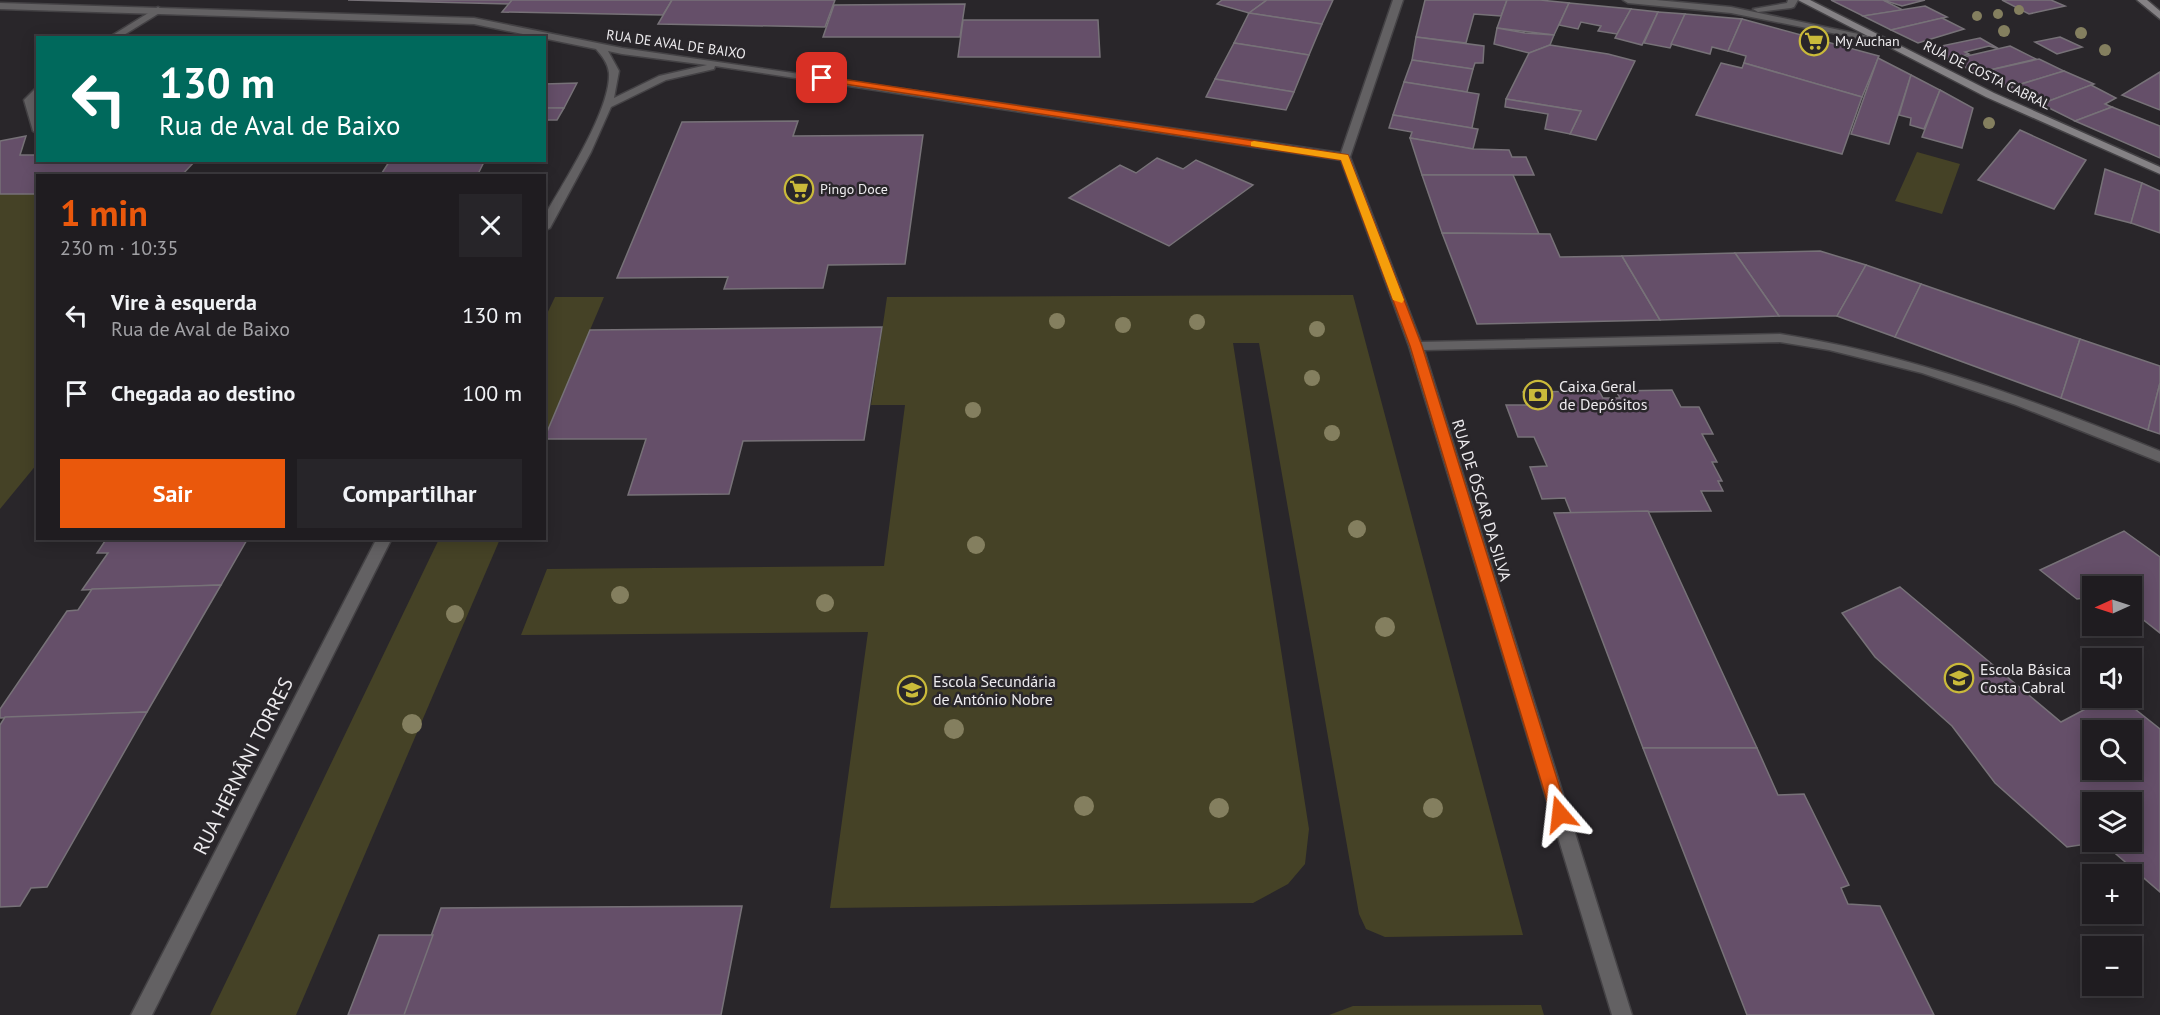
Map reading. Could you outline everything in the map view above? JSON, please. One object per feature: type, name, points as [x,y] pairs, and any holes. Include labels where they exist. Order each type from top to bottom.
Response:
[{"type":"main road","name":"RUA DE COSTA CABRAL","points":[[1803,0],[1990,95],[2160,171]]},
{"type":"main road","points":[[2142,0],[2160,16]]},
{"type":"street","points":[[1345,157],[1398,0]]},
{"type":"street","points":[[1628,0],[1731,10],[1877,39]]},
{"type":"street","points":[[1731,10],[1777,8],[1791,5],[1793,0]]},
{"type":"street","name":"RUA DE AVAL DE BAIXO","points":[[0,6],[474,21],[599,46],[1345,157]]},
{"type":"street","points":[[115,36],[159,10]]},
{"type":"street","points":[[546,224],[608,105],[614,73],[609,58],[599,46]]},
{"type":"street","points":[[608,105],[663,78],[730,64]]},
{"type":"street","points":[[36,91],[29,100],[36,124]]},
{"type":"street","name":"RUA DE ÓSCAR DA SILVA","points":[[1345,157],[1416,346],[1622,1015]]},
{"type":"street","points":[[1416,346],[1780,338],[1833,345],[1899,361],[2042,409],[2160,457]]},
{"type":"street","name":"RUA HERNÂNI TORRES","points":[[141,1015],[384,540]]},
{"type":"shaded area","points":[[1917,152],[1960,164],[1942,214],[1895,201]]},
{"type":"shaded area","points":[[0,194],[36,194],[36,465],[0,509]]},
{"type":"shaded area","points":[[1353,295],[1523,935],[1385,937],[1366,929],[1359,914],[1259,343],[1233,343],[1309,829],[1305,864],[1288,884],[1253,903],[830,908],[868,632],[521,635],[547,569],[884,566],[905,405],[871,405],[887,297]]},
{"type":"shaded area","points":[[555,297],[604,297],[546,434],[546,316]]},
{"type":"shaded area","points":[[439,540],[500,540],[296,1015],[210,1015]]},
{"type":"shaded area","points":[[1541,1005],[1544,1015],[1329,1015],[1353,1006]]},
{"type":"building","points":[[348,0],[512,0],[510,4]]},
{"type":"building","points":[[512,0],[672,0],[663,15],[502,12]]},
{"type":"building","points":[[672,0],[835,0],[825,27],[658,24]]},
{"type":"building","points":[[1222,0],[1267,0],[1249,13],[1217,4]]},
{"type":"building","points":[[1267,0],[1333,0],[1322,24],[1249,13]]},
{"type":"building","points":[[1425,0],[1507,0],[1501,16],[1474,14],[1466,43],[1416,37]]},
{"type":"building","points":[[1507,0],[1569,3],[1554,35],[1497,28]]},
{"type":"building","points":[[1831,0],[1883,0],[1903,10],[1863,16]]},
{"type":"building","points":[[1883,0],[1925,0],[1902,6]]},
{"type":"building","points":[[2002,0],[2051,0],[2065,6],[2029,14]]},
{"type":"building","points":[[1569,3],[1631,9],[1617,34],[1598,31],[1601,26],[1581,22],[1578,29],[1559,25]]},
{"type":"building","points":[[965,4],[960,37],[823,37],[834,5]]},
{"type":"building","points":[[1925,6],[1947,17],[1891,30],[1863,16]]},
{"type":"building","points":[[1631,9],[1658,12],[1642,45],[1615,38]]},
{"type":"building","points":[[1658,12],[1685,14],[1670,48],[1644,43]]},
{"type":"building","points":[[1249,13],[1322,24],[1309,55],[1234,43]]},
{"type":"building","points":[[1685,14],[1742,19],[1728,51],[1712,47],[1710,54],[1671,44]]},
{"type":"building","points":[[1942,18],[1964,29],[1918,43],[1891,30]]},
{"type":"building","points":[[1742,19],[1879,56],[1862,97],[1744,63],[1746,56],[1728,51]]},
{"type":"building","points":[[963,20],[1098,20],[1100,57],[958,57]]},
{"type":"building","points":[[1497,28],[1554,35],[1550,45],[1529,53],[1494,44]]},
{"type":"building","points":[[1416,37],[1484,46],[1483,63],[1475,63],[1473,69],[1412,60]]},
{"type":"building","points":[[2060,37],[2082,47],[2057,54],[2035,42]]},
{"type":"building","points":[[1980,38],[1999,49],[1989,46],[1965,52],[1969,54],[1950,60],[1927,49]]},
{"type":"building","points":[[1234,43],[1309,55],[1294,92],[1215,79]]},
{"type":"building","points":[[1550,45],[1608,54],[1635,61],[1596,140],[1570,134],[1581,111],[1506,99],[1529,53]]},
{"type":"building","points":[[2010,46],[2036,59],[1977,73],[1950,60]]},
{"type":"building","points":[[1878,58],[1911,75],[1889,144],[1851,134]]},
{"type":"building","points":[[2039,59],[2064,71],[2008,88],[1977,73]]},
{"type":"building","points":[[1412,60],[1473,69],[1467,92],[1404,82]]},
{"type":"building","points":[[1721,63],[1742,68],[1744,63],[1862,97],[1842,154],[1696,115]]},
{"type":"building","points":[[2064,71],[2094,84],[2041,104],[2008,88]]},
{"type":"building","points":[[2160,72],[2160,110],[2122,95]]},
{"type":"building","points":[[1911,75],[1940,90],[1924,129],[1910,125],[1911,118],[1899,115]]},
{"type":"building","points":[[1215,79],[1294,92],[1286,110],[1206,97]]},
{"type":"building","points":[[1404,82],[1479,94],[1472,128],[1393,115]]},
{"type":"building","points":[[577,83],[564,108],[546,108],[546,84]]},
{"type":"building","points":[[2091,85],[2116,98],[2105,104],[2112,107],[2075,121],[2041,104]]},
{"type":"building","points":[[1940,90],[1973,108],[1962,148],[1922,137]]},
{"type":"building","points":[[1506,99],[1581,111],[1570,134],[1545,129],[1548,114],[1505,107]]},
{"type":"building","points":[[2112,107],[2160,126],[2160,158],[2075,121]]},
{"type":"building","points":[[546,108],[564,108],[557,120],[546,120]]},
{"type":"building","points":[[1393,115],[1478,129],[1473,149],[1410,138],[1412,132],[1389,128]]},
{"type":"building","points":[[798,121],[793,136],[923,135],[905,264],[828,265],[823,288],[724,289],[728,277],[617,278],[682,122]]},
{"type":"building","points":[[2020,130],[2086,160],[2054,209],[1978,180]]},
{"type":"building","points":[[26,136],[20,155],[36,155],[36,162],[194,162],[183,174],[36,174],[36,194],[0,194],[0,141]]},
{"type":"building","points":[[1410,138],[1473,149],[1509,150],[1512,157],[1526,157],[1534,175],[1422,175]]},
{"type":"building","points":[[1157,158],[1183,169],[1196,160],[1253,185],[1169,246],[1069,198],[1120,165],[1136,173]]},
{"type":"building","points":[[389,162],[484,162],[478,174],[381,174]]},
{"type":"building","points":[[2105,169],[2142,183],[2131,223],[2095,214]]},
{"type":"building","points":[[1422,175],[1513,175],[1539,234],[1442,233]]},
{"type":"building","points":[[2142,183],[2160,191],[2160,233],[2131,223]]},
{"type":"building","points":[[1442,233],[1550,234],[1560,257],[1622,256],[1660,320],[1477,324]]},
{"type":"building","points":[[1820,251],[1866,265],[1837,316],[1779,316],[1735,253]]},
{"type":"building","points":[[1735,253],[1779,316],[1660,320],[1622,256]]},
{"type":"building","points":[[1866,265],[1921,284],[1895,337],[1837,316]]},
{"type":"building","points":[[1921,284],[2080,339],[2061,398],[1895,337]]},
{"type":"building","points":[[882,327],[864,440],[743,441],[729,494],[628,495],[646,439],[546,439],[590,330]]},
{"type":"building","points":[[2080,339],[2160,366],[2160,383],[2148,430],[2061,398]]},
{"type":"building","points":[[2160,383],[2160,434],[2148,430]]},
{"type":"building","points":[[1672,390],[1681,407],[1699,407],[1713,434],[1702,434],[1717,462],[1712,462],[1722,481],[1718,481],[1723,491],[1701,491],[1711,511],[1571,513],[1565,498],[1542,499],[1530,467],[1547,466],[1534,437],[1518,437],[1506,405],[1529,405],[1523,392],[1599,391],[1603,398],[1620,398],[1616,391]]},
{"type":"building","points":[[1648,511],[1757,748],[1643,748],[1554,513]]},
{"type":"building","points":[[2124,531],[2160,557],[2160,633],[2142,619],[2142,576],[2082,576],[2082,598],[2077,599],[2040,570]]},
{"type":"building","points":[[106,540],[247,540],[221,585],[82,590],[108,553],[97,553]]},
{"type":"building","points":[[221,585],[147,712],[0,718],[0,709],[67,611],[78,610],[92,589]]},
{"type":"building","points":[[1900,587],[2061,722],[2087,708],[2134,708],[2160,729],[2160,892],[2142,876],[2142,864],[2128,864],[2114,852],[2142,852],[2142,792],[2082,792],[2082,845],[2067,847],[1995,783],[1952,726],[1875,657],[1842,613]]},
{"type":"building","points":[[147,712],[47,887],[31,888],[20,906],[0,907],[0,725],[5,717]]},
{"type":"building","points":[[1643,748],[1757,748],[1778,795],[1804,794],[1849,885],[1841,888],[1848,904],[1880,906],[1934,1015],[1747,1015]]},
{"type":"building","points":[[742,906],[721,1015],[403,1015],[441,908]]},
{"type":"building","points":[[379,935],[433,935],[404,1015],[348,1015]]},
{"type":"slow traffic","points":[[1254,144],[1345,157],[1398,300]]},
{"type":"place","name":"My Auchan","points":[[1814,41]]},
{"type":"place","name":"Pingo Doce","points":[[799,189]]},
{"type":"place","name":"Caixa Geral de Depósitos","points":[[1538,395]]},
{"type":"place","name":"Escola Básica Costa Cabral","points":[[1959,678]]},
{"type":"place","name":"Escola Secundária de António Nobre","points":[[912,690]]},
{"type":"route","points":[[822,78],[1345,157],[1416,346],[1560,814]]}]
